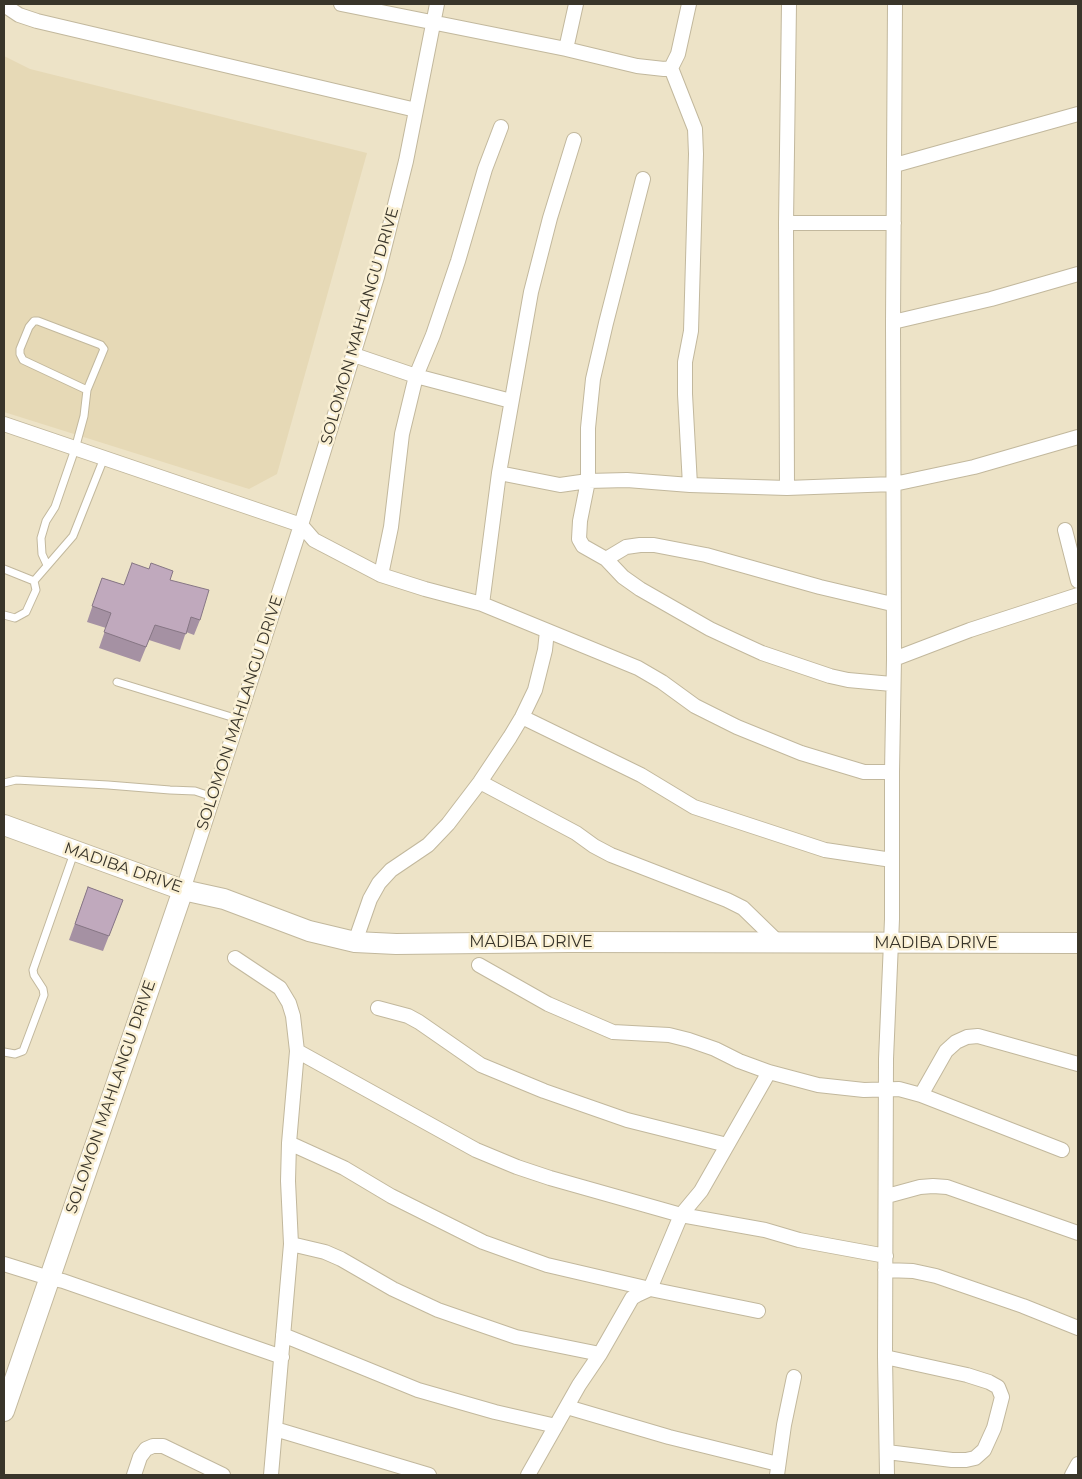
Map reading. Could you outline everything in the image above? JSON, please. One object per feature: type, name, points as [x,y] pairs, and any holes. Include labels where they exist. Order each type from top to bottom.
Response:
[{"type":"street","points":[[341,4],[566,49],[637,66],[655,69],[671,68]]},
{"type":"street","name":"SOLOMON MAHLANGU DRIVE","points":[[4,1411],[11,1370],[49,1278],[183,890],[354,355],[377,277],[406,161],[437,4]]},
{"type":"street","points":[[566,49],[576,4]]},
{"type":"street","points":[[689,4],[678,54],[671,68],[695,129],[691,331],[685,362],[690,486]]},
{"type":"street","points":[[787,488],[786,223],[789,4]]},
{"type":"street","points":[[887,1475],[885,1357],[886,1059],[892,943],[895,4]]},
{"type":"street","points":[[4,5],[19,15],[37,21],[416,110]]},
{"type":"street","points":[[895,165],[1078,114]]},
{"type":"street","points":[[381,575],[391,528],[402,434],[416,376],[433,335],[458,261],[485,169],[500,127]]},
{"type":"street","points":[[482,604],[499,473],[531,292],[550,218],[574,140]]},
{"type":"street","points":[[643,179],[593,379],[588,428],[588,481],[580,521],[579,539],[583,546],[606,559],[623,577],[640,589],[710,629],[746,646],[830,676],[848,680],[892,684]]},
{"type":"street","points":[[786,223],[894,223]]},
{"type":"street","points":[[893,322],[991,299],[1078,274]]},
{"type":"street","points":[[354,355],[416,376],[511,401]]},
{"type":"street","points":[[4,424],[301,525],[314,540],[381,575],[482,604],[638,668],[662,682],[695,706],[737,728],[835,764],[864,772],[892,772]]},
{"type":"street","points":[[499,473],[560,485],[588,481],[627,480],[690,486],[787,488],[894,484],[974,467],[1078,437]]},
{"type":"street","points":[[1065,530],[1078,581]]},
{"type":"street","points":[[606,559],[626,547],[654,545],[706,555],[820,588],[892,604]]},
{"type":"street","points":[[894,659],[970,630],[1078,596]]},
{"type":"street","points":[[355,942],[370,899],[379,883],[391,870],[428,845],[448,824],[480,782],[522,717],[535,690],[545,650],[547,631]]},
{"type":"street","points":[[522,717],[633,770],[694,807],[826,850],[892,860]]},
{"type":"street","points":[[480,782],[576,833],[611,855],[743,908],[778,942]]},
{"type":"street","name":"MADIBA DRIVE","points":[[4,825],[183,890],[224,899],[264,916],[309,931],[355,942],[396,944],[560,942],[1078,943]]},
{"type":"street","points":[[235,958],[280,988],[289,1003],[293,1016],[297,1051],[289,1143],[288,1181],[291,1244],[271,1475]]},
{"type":"street","points":[[479,965],[548,1004],[613,1032],[669,1035],[689,1040],[769,1072],[818,1085],[864,1090],[899,1089],[921,1095],[1062,1150]]},
{"type":"street","points":[[378,1008],[408,1016],[481,1065],[544,1091],[628,1120],[727,1145]]},
{"type":"street","points":[[921,1095],[946,1051],[956,1042],[967,1037],[978,1036],[1078,1064]]},
{"type":"street","points":[[297,1051],[497,1160],[550,1178],[681,1215],[765,1230],[813,1243],[886,1256]]},
{"type":"street","points":[[528,1475],[632,1298],[650,1289],[681,1215],[701,1191],[769,1072]]},
{"type":"street","points":[[289,1143],[344,1168],[391,1196],[483,1242],[547,1265],[650,1289],[758,1311]]},
{"type":"street","points":[[887,1196],[933,1186],[947,1187],[1078,1233]]},
{"type":"street","points":[[291,1244],[325,1252],[393,1289],[438,1310],[516,1337],[600,1354]]},
{"type":"street","points":[[4,1264],[64,1281],[282,1357]]},
{"type":"street","points":[[885,1270],[913,1271],[936,1276],[1024,1306],[1078,1328]]},
{"type":"street","points":[[283,1335],[435,1395],[495,1412],[556,1426]]},
{"type":"street","points":[[885,1357],[967,1375],[989,1382],[998,1387],[1002,1397],[994,1428],[984,1450],[974,1458],[952,1460],[887,1452]]},
{"type":"street","points":[[567,1407],[778,1470],[794,1377]]},
{"type":"street","points":[[275,1429],[430,1475]]},
{"type":"street","points":[[134,1475],[140,1456],[146,1449],[158,1446],[174,1450],[223,1475]]},
{"type":"street","points":[[1072,1475],[1078,1464]]},
{"type":"lane","points":[[47,565],[42,554],[41,538],[46,521],[55,507],[75,449],[84,416],[87,390],[104,349],[101,345],[34,321],[29,327],[20,349],[23,360],[87,390]]},
{"type":"lane","points":[[34,581],[73,536],[104,458]]},
{"type":"lane","points":[[4,570],[34,581]]},
{"type":"lane","points":[[4,615],[15,618],[26,612],[36,590],[34,581]]},
{"type":"lane","points":[[117,682],[238,719]]},
{"type":"lane","points":[[4,784],[16,780],[108,785],[195,791],[213,797]]},
{"type":"lane","points":[[4,1052],[14,1054],[22,1051],[44,995],[43,989],[34,975],[34,970],[75,850]]},
{"type":"shaded area","points":[[4,56],[30,69],[367,153],[277,474],[249,489],[4,412]]},
{"type":"building","points":[[132,563],[149,569],[151,563],[173,571],[170,580],[209,590],[200,620],[191,617],[186,634],[155,625],[146,647],[104,632],[111,613],[92,606],[102,578],[124,585]]},
{"type":"building","points":[[88,887],[123,900],[109,936],[75,924]]}]
